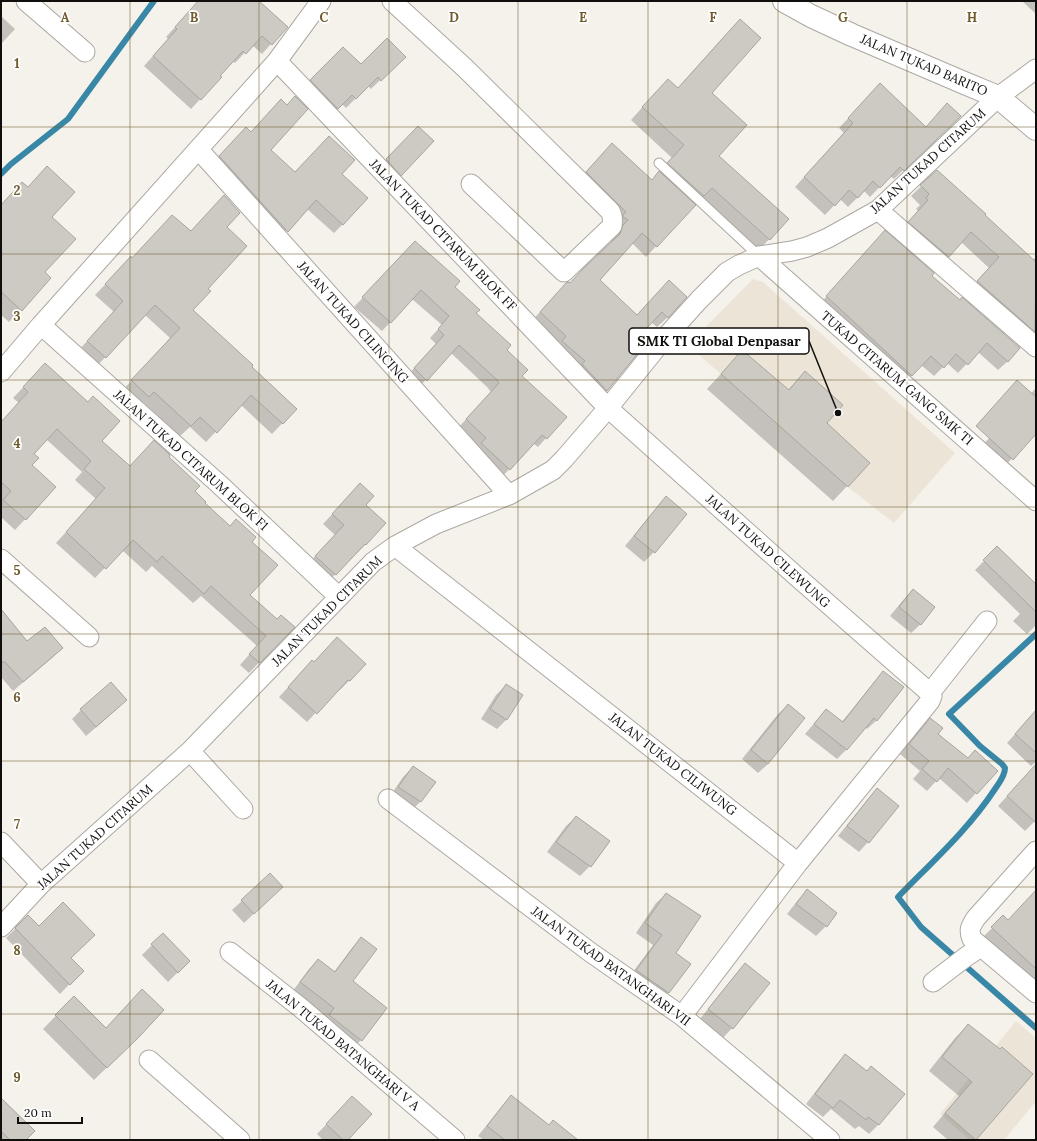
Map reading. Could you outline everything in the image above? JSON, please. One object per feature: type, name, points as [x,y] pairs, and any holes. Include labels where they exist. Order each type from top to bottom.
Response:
[{"type":"street","points":[[26,1],[85,52]]},
{"type":"street","points":[[1,372],[41,325],[277,61],[321,1]]},
{"type":"street","points":[[392,1],[465,68],[610,211],[613,221],[612,226],[564,272],[471,184]]},
{"type":"street","name":"JALAN TUKAD BARITO","points":[[784,1],[811,16],[852,35],[998,97],[1036,129]]},
{"type":"street","name":"JALAN TUKAD CITARUM BLOK FF","points":[[277,61],[608,408]]},
{"type":"street","name":"JALAN TUKAD CITARUM","points":[[1,927],[42,884],[190,752],[338,596],[373,562],[395,546],[436,524],[509,495],[553,470],[564,460],[608,408],[662,341],[699,300],[728,272],[739,264],[759,256],[807,247],[828,238],[878,210],[998,97],[1036,69]]},
{"type":"street","name":"JALAN TUKAD CILINCING","points":[[198,149],[509,495]]},
{"type":"street","points":[[878,210],[1036,347]]},
{"type":"street","name":"TUKAD CITARUM GANG SMK TI","points":[[759,256],[1036,500]]},
{"type":"street","name":"JALAN TUKAD CITARUM BLOK F1","points":[[41,325],[220,484],[338,596]]},
{"type":"street","name":"JALAN TUKAD CILEWUNG","points":[[608,408],[930,693]]},
{"type":"street","name":"JALAN TUKAD CILIWUNG","points":[[395,546],[798,863]]},
{"type":"street","points":[[1,559],[89,637]]},
{"type":"street","points":[[682,1016],[798,863],[930,701],[932,696],[930,693],[987,621]]},
{"type":"street","points":[[190,752],[243,809]]},
{"type":"street","name":"JALAN TUKAD BATANGHARI VII","points":[[388,799],[590,952],[682,1016],[830,1140]]},
{"type":"street","points":[[1,842],[42,884]]},
{"type":"street","points":[[1036,851],[976,918],[969,933],[973,947],[1036,992]]},
{"type":"street","points":[[933,982],[973,947]]},
{"type":"street","name":"JALAN TUKAD BATANGHARI V A","points":[[230,952],[301,1008],[455,1140]]},
{"type":"street","points":[[149,1060],[240,1140]]},
{"type":"lane","points":[[659,163],[759,256]]},
{"type":"shaded area","points":[[753,279],[763,282],[955,453],[894,523],[848,487],[688,345]]},
{"type":"shaded area","points":[[1016,1021],[1036,1038],[1036,1101],[1004,1140],[970,1140],[940,1114]]},
{"type":"building","points":[[198,1],[259,1],[288,27],[272,45],[262,36],[246,54],[243,51],[201,100],[153,56],[177,29],[175,27]]},
{"type":"building","points":[[740,19],[761,38],[712,93],[747,125],[719,156],[789,219],[770,240],[712,188],[704,196],[667,163],[684,145],[642,107],[668,79],[678,88]]},
{"type":"building","points":[[387,38],[406,57],[381,81],[378,77],[356,99],[352,95],[338,109],[310,80],[343,47],[361,64]]},
{"type":"building","points":[[880,83],[926,127],[947,103],[961,116],[904,171],[900,167],[880,188],[873,181],[858,198],[849,190],[835,206],[804,177],[853,123],[848,118]]},
{"type":"building","points":[[295,96],[308,109],[271,150],[295,172],[329,136],[355,160],[342,174],[368,198],[343,225],[316,200],[288,232],[219,156],[246,127],[251,132],[281,99],[287,105]]},
{"type":"building","points":[[418,126],[434,141],[401,176],[386,159]]},
{"type":"building","points":[[612,143],[652,180],[659,171],[696,205],[657,247],[642,233],[600,280],[637,315],[669,280],[687,297],[668,318],[662,312],[631,345],[639,352],[607,391],[582,364],[585,361],[562,341],[566,336],[540,312],[566,283],[570,283],[620,234],[623,225],[628,220],[623,217],[626,212],[586,172]]},
{"type":"building","points":[[47,166],[75,192],[52,217],[76,239],[45,272],[51,278],[22,311],[1,292],[1,205],[22,182],[28,187]]},
{"type":"building","points":[[937,170],[1036,262],[1035,332],[977,281],[999,257],[971,232],[949,257],[908,222],[928,200],[926,198],[929,194],[920,185]]},
{"type":"building","points":[[224,195],[240,213],[227,227],[247,246],[208,289],[211,291],[193,310],[253,365],[252,367],[297,409],[283,424],[251,395],[217,433],[200,417],[191,426],[154,392],[149,397],[131,380],[180,328],[155,305],[106,358],[87,341],[123,301],[105,284],[131,256],[132,258],[172,215],[191,231]]},
{"type":"building","points":[[885,230],[934,273],[932,276],[960,300],[962,297],[1020,348],[1008,362],[987,343],[968,365],[956,354],[944,368],[931,356],[912,376],[826,296]]},
{"type":"building","points":[[415,241],[460,281],[455,287],[480,310],[476,313],[511,345],[507,350],[528,370],[522,376],[567,417],[547,439],[542,435],[510,470],[481,443],[486,438],[466,419],[499,383],[496,379],[459,345],[427,381],[414,368],[444,335],[438,329],[449,316],[421,290],[391,323],[362,297]]},
{"type":"building","points":[[742,350],[789,390],[805,371],[843,405],[827,423],[870,463],[848,487],[721,374]]},
{"type":"building","points":[[45,363],[88,402],[93,396],[120,421],[102,441],[130,466],[154,440],[170,455],[169,457],[200,486],[195,491],[206,502],[205,503],[230,526],[236,519],[256,537],[252,542],[278,565],[250,595],[277,619],[281,615],[295,627],[260,663],[249,654],[266,636],[211,586],[204,594],[162,556],[157,562],[133,540],[106,569],[66,532],[105,488],[84,469],[91,461],[57,429],[34,454],[39,458],[32,465],[56,487],[26,520],[3,500],[11,491],[1,482],[1,422],[28,392],[23,387]]},
{"type":"building","points":[[1017,380],[1036,397],[1036,434],[1013,460],[976,426]]},
{"type":"building","points":[[360,483],[374,496],[366,505],[386,523],[336,575],[315,556],[344,525],[332,514]]},
{"type":"building","points":[[666,496],[687,514],[655,553],[634,536]]},
{"type":"building","points":[[997,546],[1036,584],[1036,612],[983,560]]},
{"type":"building","points":[[913,589],[935,607],[921,625],[899,607]]},
{"type":"building","points":[[1,609],[27,641],[45,627],[63,648],[23,682],[5,662],[1,662]]},
{"type":"building","points":[[337,637],[366,664],[350,681],[348,680],[317,714],[288,687],[312,660],[314,662]]},
{"type":"building","points":[[883,671],[904,687],[877,721],[874,718],[847,750],[814,724],[826,709],[843,722]]},
{"type":"building","points":[[111,682],[127,700],[96,727],[80,709]]},
{"type":"building","points":[[506,684],[523,695],[507,720],[490,709]]},
{"type":"building","points":[[788,704],[805,718],[768,764],[751,750]]},
{"type":"building","points":[[1036,710],[1036,753],[1015,734]]},
{"type":"building","points":[[930,718],[943,728],[938,734],[968,758],[975,750],[998,771],[977,794],[948,768],[937,782],[922,769],[929,761],[909,744]]},
{"type":"building","points":[[1036,764],[1036,823],[1007,796]]},
{"type":"building","points":[[413,766],[436,782],[421,802],[398,787]]},
{"type":"building","points":[[877,788],[899,806],[869,843],[847,826]]},
{"type":"building","points":[[576,816],[610,841],[591,867],[556,842]]},
{"type":"building","points":[[270,873],[283,887],[254,914],[241,900]]},
{"type":"building","points":[[807,889],[837,913],[827,927],[796,904]]},
{"type":"building","points":[[1036,890],[1036,969],[991,927],[1003,915],[1008,920]]},
{"type":"building","points":[[666,893],[701,916],[676,953],[691,964],[669,993],[636,970],[662,935],[645,923]]},
{"type":"building","points":[[63,902],[95,935],[71,958],[84,971],[70,985],[15,928],[28,915],[39,926]]},
{"type":"building","points":[[163,933],[190,961],[178,973],[151,944]]},
{"type":"building","points":[[361,937],[377,949],[353,981],[387,1008],[362,1041],[329,1015],[334,1008],[300,982],[318,959],[335,972]]},
{"type":"building","points":[[745,963],[770,983],[733,1029],[708,1009]]},
{"type":"building","points":[[142,989],[164,1010],[107,1068],[55,1015],[74,996],[106,1028]]},
{"type":"building","points":[[968,1024],[1000,1049],[1002,1047],[1033,1074],[976,1140],[945,1113],[972,1082],[942,1057]]},
{"type":"building","points":[[845,1054],[867,1071],[871,1066],[905,1094],[879,1125],[868,1117],[866,1120],[840,1100],[833,1108],[815,1094]]},
{"type":"building","points":[[511,1095],[549,1125],[553,1120],[578,1140],[505,1140],[487,1126]]},
{"type":"building","points":[[352,1096],[372,1114],[348,1140],[343,1140],[326,1124]]},
{"type":"building","points":[[1,1098],[35,1131],[26,1140],[10,1140],[1,1131]]},
{"type":"waterway","points":[[1,174],[11,164],[68,119],[154,1]]},
{"type":"waterway","points":[[1036,634],[949,714],[980,746],[1002,764],[1005,768],[1004,774],[984,804],[961,832],[898,897],[921,927],[1036,1028]]},
{"type":"place","name":"SMK TI Global Denpasar","points":[[838,413]]}]
